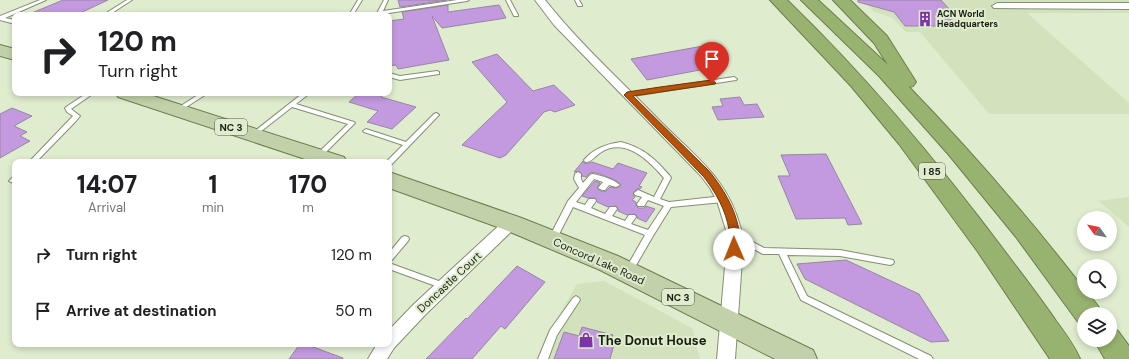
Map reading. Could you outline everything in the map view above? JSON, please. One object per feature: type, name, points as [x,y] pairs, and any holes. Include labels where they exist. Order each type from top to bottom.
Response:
[{"type":"highway","name":"I 85","points":[[778,0],[834,55],[874,100],[934,174],[994,255],[1066,359]]},
{"type":"highway","points":[[809,0],[859,46],[929,119],[995,196],[1083,307]]},
{"type":"highway","points":[[841,0],[881,40],[929,119]]},
{"type":"highway","points":[[1113,347],[1122,359]]},
{"type":"main road","name":"NC 3","points":[[134,96],[327,159]]},
{"type":"main road","name":"Concord Lake Road","points":[[392,181],[511,224],[628,272],[803,359]]},
{"type":"street","points":[[540,0],[558,23],[627,95],[706,173],[723,199],[734,230],[734,255],[726,359]]},
{"type":"street","points":[[997,6],[1129,6]]},
{"type":"street","name":"Doncastle Court","points":[[392,339],[420,309],[511,224]]},
{"type":"street","name":"Doncastle Court","points":[[377,359],[385,347]]},
{"type":"lane","points":[[15,12],[44,0]]},
{"type":"lane","points":[[110,12],[130,0]]},
{"type":"lane","points":[[353,12],[360,0]]},
{"type":"lane","points":[[379,12],[386,0]]},
{"type":"lane","points":[[391,12],[467,0]]},
{"type":"lane","points":[[508,0],[516,15]]},
{"type":"lane","points":[[577,0],[580,5]]},
{"type":"lane","points":[[1,18],[12,13]]},
{"type":"lane","points":[[1,18],[12,21]]},
{"type":"lane","points":[[392,76],[400,78],[438,73]]},
{"type":"lane","points":[[627,95],[734,79]]},
{"type":"lane","points":[[35,159],[77,116],[69,111],[68,108],[86,96]]},
{"type":"lane","points":[[178,110],[200,96]]},
{"type":"lane","points":[[291,105],[297,96]]},
{"type":"lane","points":[[253,135],[302,96]]},
{"type":"lane","points":[[291,105],[352,123],[318,156]]},
{"type":"lane","points":[[392,160],[436,115]]},
{"type":"lane","points":[[366,131],[407,144]]},
{"type":"lane","points":[[587,160],[597,150],[607,146],[626,145],[643,153],[656,163],[668,178],[656,200]]},
{"type":"lane","points":[[578,174],[577,179],[583,188]]},
{"type":"lane","points":[[552,240],[571,203],[593,176],[616,185]]},
{"type":"lane","points":[[602,188],[608,181]]},
{"type":"lane","points":[[638,193],[669,205],[723,199]]},
{"type":"lane","points":[[641,204],[647,196]]},
{"type":"lane","points":[[586,209],[592,200]]},
{"type":"lane","points":[[571,203],[650,234]]},
{"type":"lane","points":[[628,272],[669,205]]},
{"type":"lane","points":[[607,217],[613,209]]},
{"type":"lane","points":[[626,225],[632,216]]},
{"type":"lane","points":[[392,254],[405,239]]},
{"type":"lane","points":[[749,243],[763,251],[840,253],[890,262]]},
{"type":"lane","points":[[782,252],[804,298],[928,359]]},
{"type":"lane","points":[[392,267],[444,286]]},
{"type":"lane","points":[[543,359],[553,333],[576,300]]},
{"type":"shaded area","points":[[864,0],[1129,0],[1129,13],[1027,13],[1129,103],[1129,114],[989,114],[920,32],[906,32],[893,18],[873,11]]},
{"type":"shaded area","points":[[1129,197],[1129,227],[1117,217],[1117,211],[1111,211],[1099,201]]},
{"type":"shaded area","points":[[604,281],[692,328],[700,359],[539,359],[550,330],[577,284]]},
{"type":"building","points":[[63,0],[108,0],[82,12],[34,12]]},
{"type":"building","points":[[398,0],[447,0],[400,7]]},
{"type":"building","name":"ACN World Headquarters","points":[[858,0],[941,0],[949,9],[952,26],[905,26],[894,12],[858,2]]},
{"type":"building","points":[[448,5],[448,12],[499,5],[506,18],[442,28],[432,16],[449,60],[398,69],[396,65],[392,66],[392,21],[404,19],[402,12]]},
{"type":"building","points":[[703,46],[721,66],[647,80],[631,59]]},
{"type":"building","points":[[497,54],[533,91],[554,85],[575,105],[555,112],[550,110],[544,112],[506,155],[500,158],[462,145],[507,102],[472,62]]},
{"type":"building","points":[[356,96],[382,96],[381,97],[416,107],[392,129],[367,122],[378,111],[349,102]]},
{"type":"building","points":[[740,97],[744,105],[757,104],[764,117],[718,120],[712,107],[723,106],[720,99]]},
{"type":"building","points":[[12,108],[32,116],[14,126],[27,132],[20,136],[30,141],[0,158],[0,114]]},
{"type":"building","points":[[826,154],[862,224],[848,225],[845,218],[796,219],[778,176],[790,176],[781,155]]},
{"type":"building","points":[[583,161],[585,164],[592,162],[613,169],[618,163],[647,173],[639,186],[642,187],[633,193],[635,197],[632,200],[636,202],[638,208],[644,208],[646,206],[655,209],[646,222],[637,218],[635,214],[627,215],[618,211],[616,206],[608,207],[597,202],[595,198],[582,196],[595,181],[600,183],[597,188],[602,192],[606,191],[610,187],[617,188],[621,185],[615,180],[600,174],[591,172],[586,177],[582,176],[579,171],[574,172]]},
{"type":"building","points":[[846,260],[919,294],[949,341],[931,342],[805,279],[797,264]]},
{"type":"building","points":[[517,266],[545,282],[505,329],[501,326],[472,359],[426,359],[466,318],[467,319]]},
{"type":"building","name":"The Donut House","points":[[582,327],[613,335],[610,344],[614,345],[610,359],[554,359],[564,332],[579,336]]},
{"type":"building","points":[[298,347],[313,347],[343,358],[343,359],[289,359]]},
{"type":"place","name":"ACN World Headquarters","points":[[925,19]]},
{"type":"place","name":"The Donut House","points":[[586,340]]},
{"type":"route","points":[[712,83],[660,89],[627,95],[706,173],[716,186],[724,201],[734,230],[734,249]]}]
